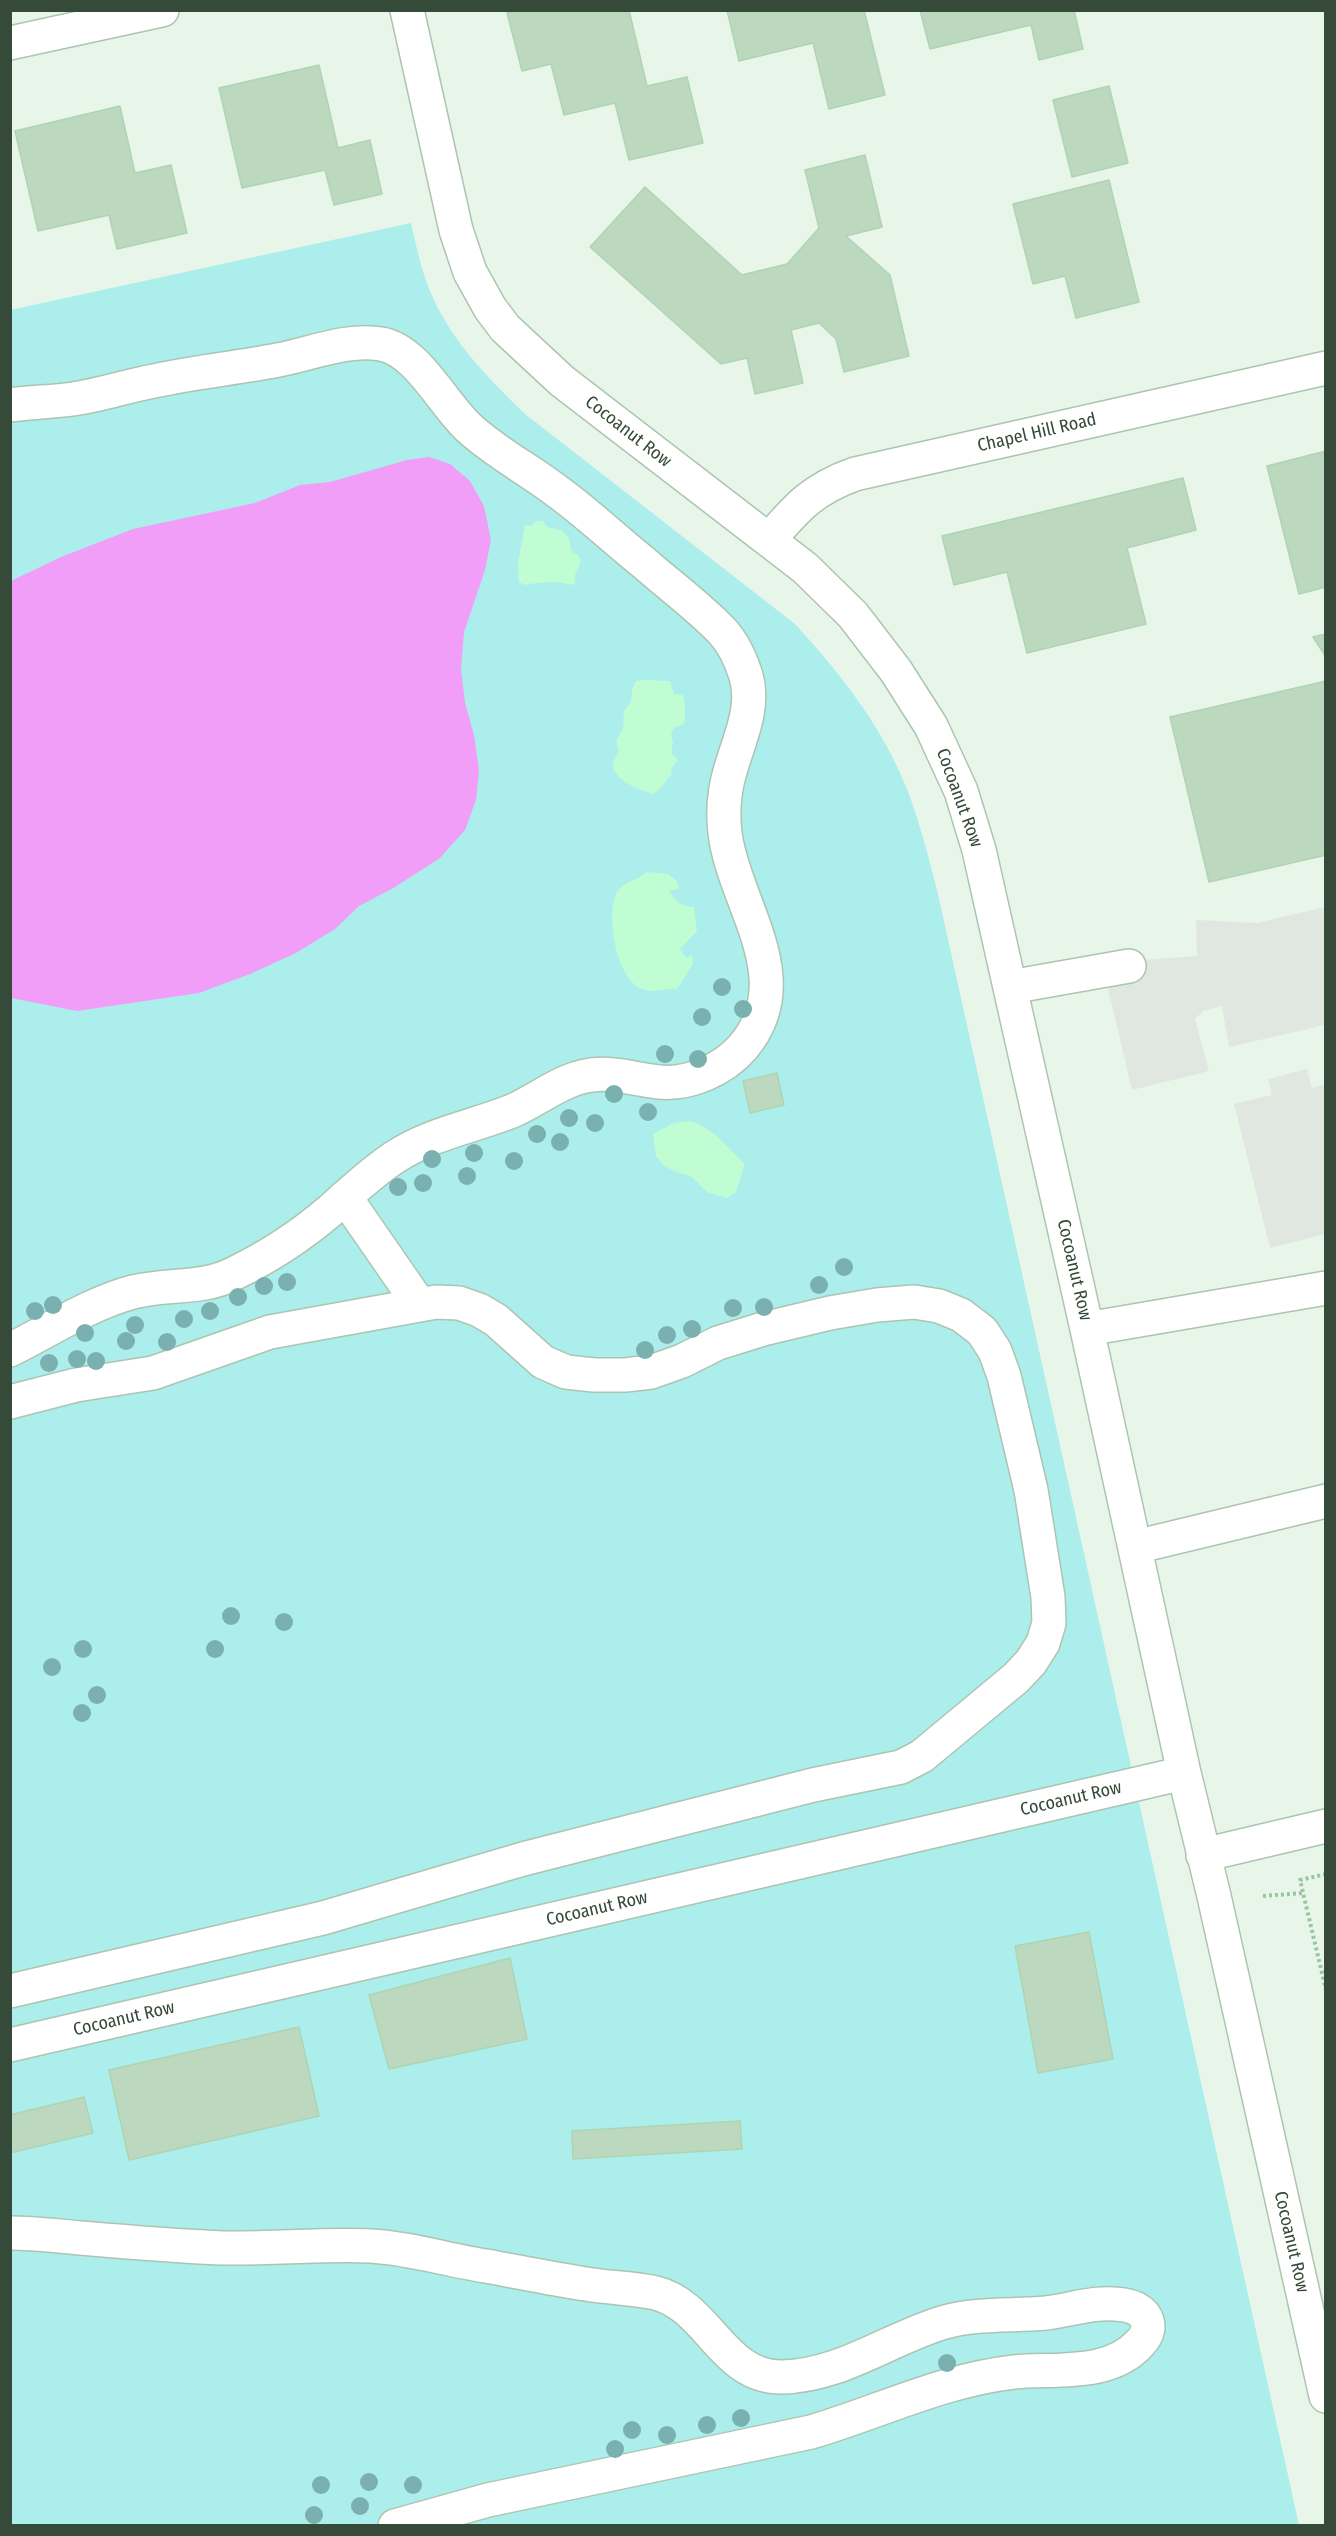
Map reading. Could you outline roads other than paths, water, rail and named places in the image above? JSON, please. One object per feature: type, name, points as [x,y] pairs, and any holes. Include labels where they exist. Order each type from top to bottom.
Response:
[{"type":"street","points":[[10,43],[162,10]]},
{"type":"street","name":"Cocoanut Row","points":[[407,10],[459,242],[470,272],[490,308],[505,328],[562,381],[805,568],[853,615],[903,680],[931,726],[971,820],[1326,2396]]},
{"type":"street","points":[[10,405],[74,399],[154,381],[279,360],[364,342],[399,349],[414,361],[454,414],[478,436],[502,455],[556,490],[700,611],[724,633],[737,652],[749,691],[748,712],[729,774],[724,807],[726,838],[736,878],[754,923],[764,957],[766,989],[763,1013],[740,1052],[714,1070],[688,1080],[663,1083],[614,1073],[590,1074],[563,1083],[535,1101],[505,1114],[434,1136],[402,1152],[369,1175],[305,1230],[237,1273],[212,1284],[160,1287],[130,1293],[90,1309],[10,1350]]},
{"type":"street","name":"Chapel Hill Road","points":[[769,540],[811,496],[823,487],[855,474],[1326,369]]},
{"type":"street","points":[[1010,987],[1129,966]]},
{"type":"street","points":[[345,1197],[419,1304]]},
{"type":"street","points":[[1087,1329],[1326,1288]]},
{"type":"street","points":[[10,1402],[76,1384],[153,1373],[270,1332],[419,1304],[459,1302],[479,1310],[496,1320],[543,1362],[566,1372],[594,1375],[651,1372],[682,1361],[718,1343],[763,1329],[830,1313],[877,1305],[914,1302],[939,1306],[961,1316],[982,1331],[995,1351],[1004,1376],[1030,1490],[1048,1597],[1049,1623],[1043,1643],[1031,1662],[1016,1678],[922,1756],[901,1767],[813,1785],[523,1859],[323,1918],[10,1991]]},
{"type":"street","points":[[1135,1548],[1326,1501]]},
{"type":"street","name":"Cocoanut Row","points":[[10,2045],[1184,1773]]},
{"type":"street","points":[[1203,1855],[1326,1826]]},
{"type":"street","points":[[10,2234],[222,2247],[352,2246],[408,2249],[478,2265],[582,2284],[657,2294],[675,2301],[735,2361],[755,2374],[780,2378],[808,2374],[843,2364],[948,2321],[1053,2312],[1106,2304],[1126,2305],[1140,2311],[1148,2320],[1148,2333],[1139,2345],[1126,2355],[1102,2365],[1014,2372],[978,2379],[928,2391],[812,2432],[488,2500],[395,2526]]}]
